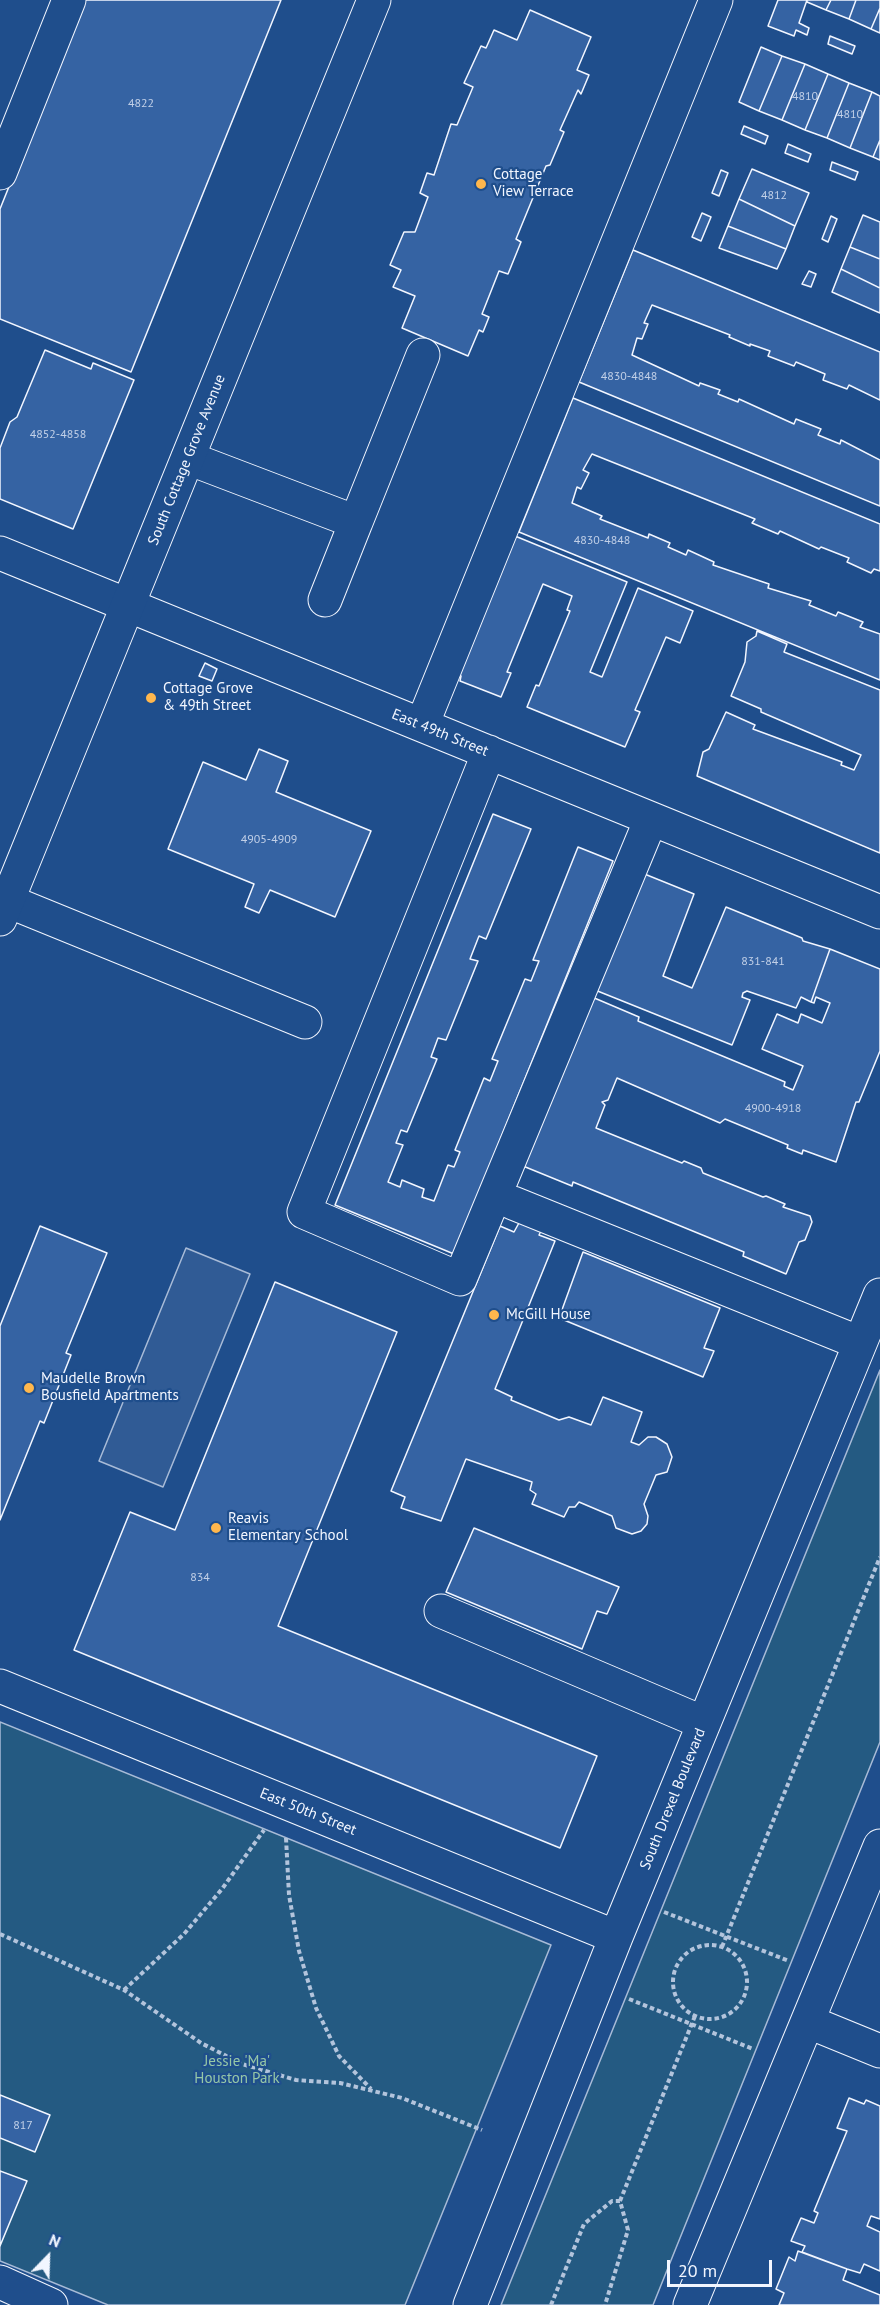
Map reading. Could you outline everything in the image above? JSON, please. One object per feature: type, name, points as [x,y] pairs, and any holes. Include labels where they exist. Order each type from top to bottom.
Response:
[{"type":"street","points":[[0,173],[69,0]]},
{"type":"street","name":"South Cottage Grove Avenue","points":[[4,910],[374,0]]},
{"type":"street","points":[[422,725],[716,0]]},
{"type":"street","points":[[325,600],[423,355]]},
{"type":"street","points":[[188,458],[356,522]]},
{"type":"street","name":"East 49th Street","points":[[0,554],[880,912]]},
{"type":"street","points":[[489,752],[304,1212],[460,1279],[651,819]]},
{"type":"street","points":[[4,910],[305,1022]]},
{"type":"street","points":[[513,1203],[860,1343]]},
{"type":"street","name":"South Drexel Boulevard","points":[[470,2305],[616,1937],[880,1295]]},
{"type":"street","points":[[441,1611],[704,1723]]},
{"type":"street","name":"East 50th Street","points":[[0,1686],[616,1937]]},
{"type":"street","points":[[690,2305],[880,1846]]},
{"type":"street","points":[[809,2022],[880,2051]]},
{"type":"street","points":[[0,2283],[51,2305]]},
{"type":"path","points":[[722,1947],[880,1557]]},
{"type":"path","points":[[124,1990],[162,1958],[222,1889],[284,1802]]},
{"type":"path","points":[[284,1802],[289,1895],[299,1951],[316,2008],[339,2056],[370,2089]]},
{"type":"path","points":[[663,1911],[789,1961]]},
{"type":"path","points":[[0,1934],[124,1990],[201,2043],[242,2064],[296,2080],[340,2083],[370,2089],[402,2098],[482,2130]]},
{"type":"path","points":[[710,1944],[722,1947],[741,1961],[746,1972],[744,1995],[729,2014],[706,2019],[694,2016],[684,2008],[673,1986],[673,1974],[678,1962],[698,1947],[710,1944]]},
{"type":"path","points":[[628,1999],[753,2049]]},
{"type":"path","points":[[605,2305],[628,2230],[620,2201],[694,2016]]},
{"type":"path","points":[[551,2305],[584,2223],[612,2201],[620,2201]]},
{"type":"green space","points":[[880,1370],[880,1742],[653,2305],[501,2305]]},
{"type":"green space","name":"Jessie 'Ma' Houston Park","points":[[0,1722],[551,1945],[405,2305],[108,2305],[0,2261]]},
{"type":"shaded area","points":[[186,1248],[250,1274],[163,1487],[99,1461]]},
{"type":"building","points":[[84,0],[281,0],[131,372],[0,319],[0,209]]},
{"type":"building","points":[[778,0],[807,0],[799,23],[809,28],[807,35],[796,30],[794,36],[768,26]]},
{"type":"building","points":[[807,0],[831,0],[826,10]]},
{"type":"building","points":[[831,0],[856,0],[849,19],[826,10]]},
{"type":"building","points":[[856,0],[880,0],[880,8],[871,29],[849,19]]},
{"type":"building","points":[[880,8],[880,33],[871,29]]},
{"type":"building","name":"Cottage View Terrace","points":[[530,10],[591,37],[577,70],[589,75],[581,94],[578,90],[560,130],[564,132],[550,165],[546,166],[516,239],[521,242],[508,274],[499,271],[482,314],[489,317],[483,332],[479,330],[468,356],[402,328],[415,296],[393,287],[401,270],[390,265],[404,232],[415,232],[428,197],[420,193],[427,173],[434,175],[451,124],[457,125],[473,87],[464,83],[481,46],[486,48],[494,30],[517,40]]},
{"type":"building","points":[[830,36],[855,46],[852,54],[828,44]]},
{"type":"building","points":[[761,47],[782,56],[759,111],[739,102]]},
{"type":"building","points":[[782,56],[805,64],[782,120],[759,111]]},
{"type":"building","points":[[805,64],[828,74],[805,130],[782,120]]},
{"type":"building","points":[[828,74],[849,83],[827,138],[805,130]]},
{"type":"building","points":[[849,83],[872,92],[850,148],[827,138]]},
{"type":"building","points":[[872,92],[880,96],[880,140],[873,157],[850,148]]},
{"type":"building","points":[[744,126],[768,136],[765,144],[741,134]]},
{"type":"building","points":[[880,140],[880,160],[873,157]]},
{"type":"building","points":[[788,144],[811,154],[808,162],[785,153]]},
{"type":"building","points":[[832,162],[858,172],[855,180],[830,170]]},
{"type":"building","points":[[752,169],[809,193],[795,226],[739,199]]},
{"type":"building","points":[[721,170],[728,173],[719,196],[712,193]]},
{"type":"building","points":[[739,199],[795,226],[786,249],[728,226]]},
{"type":"building","points":[[702,213],[711,217],[701,241],[692,237]]},
{"type":"building","points":[[863,215],[880,222],[880,259],[850,247]]},
{"type":"building","points":[[831,216],[837,219],[828,242],[822,239]]},
{"type":"building","points":[[728,226],[786,249],[777,269],[719,248]]},
{"type":"building","points":[[850,247],[880,259],[880,288],[841,269]]},
{"type":"building","points":[[633,250],[880,352],[880,400],[849,385],[847,389],[823,380],[825,374],[796,362],[794,366],[768,356],[770,351],[750,344],[750,346],[729,337],[730,335],[652,305],[644,323],[648,324],[642,339],[637,338],[632,355],[699,386],[700,383],[720,390],[718,394],[738,402],[739,399],[794,424],[796,419],[821,429],[818,435],[840,444],[841,440],[880,460],[880,506],[579,382]]},
{"type":"building","points":[[841,269],[880,288],[880,313],[832,292]]},
{"type":"building","points":[[809,271],[816,274],[811,287],[802,284]]},
{"type":"building","points":[[45,350],[91,369],[93,363],[134,380],[73,529],[0,499],[0,448],[10,422],[17,417]]},
{"type":"building","points":[[573,398],[880,524],[880,571],[874,569],[871,573],[847,562],[849,558],[821,547],[819,549],[780,531],[778,534],[752,523],[755,519],[592,454],[583,470],[589,473],[581,489],[577,487],[572,503],[602,516],[600,519],[648,538],[649,534],[670,543],[668,547],[686,555],[688,550],[714,562],[713,565],[769,584],[768,588],[811,601],[809,605],[836,616],[838,612],[863,622],[860,627],[880,634],[880,680],[519,532]]},
{"type":"building","points":[[515,536],[627,582],[590,672],[602,677],[638,588],[693,611],[680,643],[666,637],[635,710],[640,712],[625,747],[527,707],[536,685],[539,686],[570,611],[567,610],[572,596],[543,584],[507,672],[511,673],[501,697],[460,681],[461,676],[458,675]]},
{"type":"building","points":[[757,631],[787,644],[784,652],[880,690],[880,853],[697,776],[703,752],[709,749],[726,712],[755,725],[753,729],[842,762],[841,765],[854,770],[861,755],[761,712],[761,709],[731,696],[745,662],[747,642],[756,636]]},
{"type":"building","points":[[205,663],[217,669],[212,681],[199,676]]},
{"type":"building","points":[[259,749],[288,761],[276,792],[371,831],[335,917],[270,890],[259,913],[245,907],[254,884],[168,849],[203,762],[246,780]]},
{"type":"building","points":[[493,814],[531,829],[486,939],[479,936],[470,959],[478,961],[446,1040],[438,1038],[431,1057],[437,1059],[407,1132],[401,1130],[396,1143],[403,1145],[388,1182],[400,1187],[402,1180],[424,1189],[422,1197],[434,1201],[448,1165],[454,1167],[460,1152],[455,1150],[484,1078],[490,1081],[498,1061],[492,1059],[525,979],[531,981],[539,961],[533,960],[578,847],[613,861],[454,1254],[335,1205]]},
{"type":"building","points":[[642,873],[694,894],[663,976],[692,988],[726,907],[802,938],[803,941],[830,949],[811,1002],[801,997],[796,1008],[747,991],[743,993],[742,997],[750,1000],[732,1045],[595,990]]},
{"type":"building","points":[[830,949],[880,969],[880,1051],[859,1102],[856,1102],[836,1162],[803,1150],[802,1154],[787,1148],[788,1145],[725,1119],[720,1123],[617,1078],[608,1100],[602,1102],[605,1105],[596,1128],[682,1163],[684,1161],[701,1168],[703,1173],[763,1197],[766,1196],[785,1204],[783,1207],[810,1216],[812,1222],[805,1240],[799,1242],[786,1274],[743,1256],[744,1252],[573,1182],[572,1186],[523,1166],[592,997],[639,1017],[638,1021],[785,1082],[784,1086],[793,1090],[803,1066],[762,1049],[777,1014],[798,1023],[801,1014],[822,1023],[830,1003],[816,997],[814,1003],[811,1002]]},
{"type":"building","name":"McGill House","points":[[520,1221],[541,1231],[539,1235],[555,1241],[495,1389],[512,1397],[511,1400],[559,1420],[569,1417],[591,1425],[603,1397],[642,1412],[631,1442],[639,1445],[648,1437],[656,1437],[667,1444],[672,1457],[667,1472],[656,1475],[644,1504],[648,1516],[647,1524],[641,1531],[632,1534],[616,1528],[612,1516],[579,1502],[575,1507],[569,1507],[564,1517],[532,1504],[536,1494],[530,1490],[532,1482],[466,1459],[441,1521],[401,1508],[405,1497],[391,1491],[500,1226],[514,1232]]},
{"type":"building","name":"Maudelle Brown Bousfield Apartments","points":[[40,1226],[107,1253],[66,1353],[71,1355],[44,1423],[40,1421],[0,1520],[0,1326]]},
{"type":"building","points":[[583,1252],[720,1308],[704,1348],[714,1351],[703,1377],[559,1318]]},
{"type":"building","points":[[275,1282],[397,1332],[278,1626],[597,1756],[560,1848],[74,1650],[130,1512],[175,1530]]},
{"type":"building","points":[[474,1528],[619,1587],[607,1614],[597,1611],[582,1649],[446,1592]]},
{"type":"building","points":[[0,2095],[50,2115],[35,2152],[0,2138]]},
{"type":"building","points":[[849,2098],[864,2104],[866,2100],[880,2106],[880,2219],[871,2216],[867,2226],[880,2232],[880,2271],[864,2264],[860,2273],[847,2269],[802,2252],[805,2246],[791,2241],[801,2218],[814,2223],[818,2213],[814,2211],[847,2131],[837,2128]]},
{"type":"building","points":[[0,2171],[27,2181],[0,2246]]},
{"type":"building","points":[[798,2251],[847,2269],[843,2280],[880,2295],[880,2305],[779,2305],[784,2293],[776,2289],[789,2257],[795,2261]]},
{"type":"place","name":"Cottage View Terrace","points":[[481,184]]},
{"type":"place","name":"Cottage Grove & 49th Street","points":[[151,698]]},
{"type":"place","name":"McGill House","points":[[494,1315]]},
{"type":"place","name":"Maudelle Brown Bousfield Apartments","points":[[29,1388]]},
{"type":"place","name":"Reavis Elementary School","points":[[216,1528]]}]
